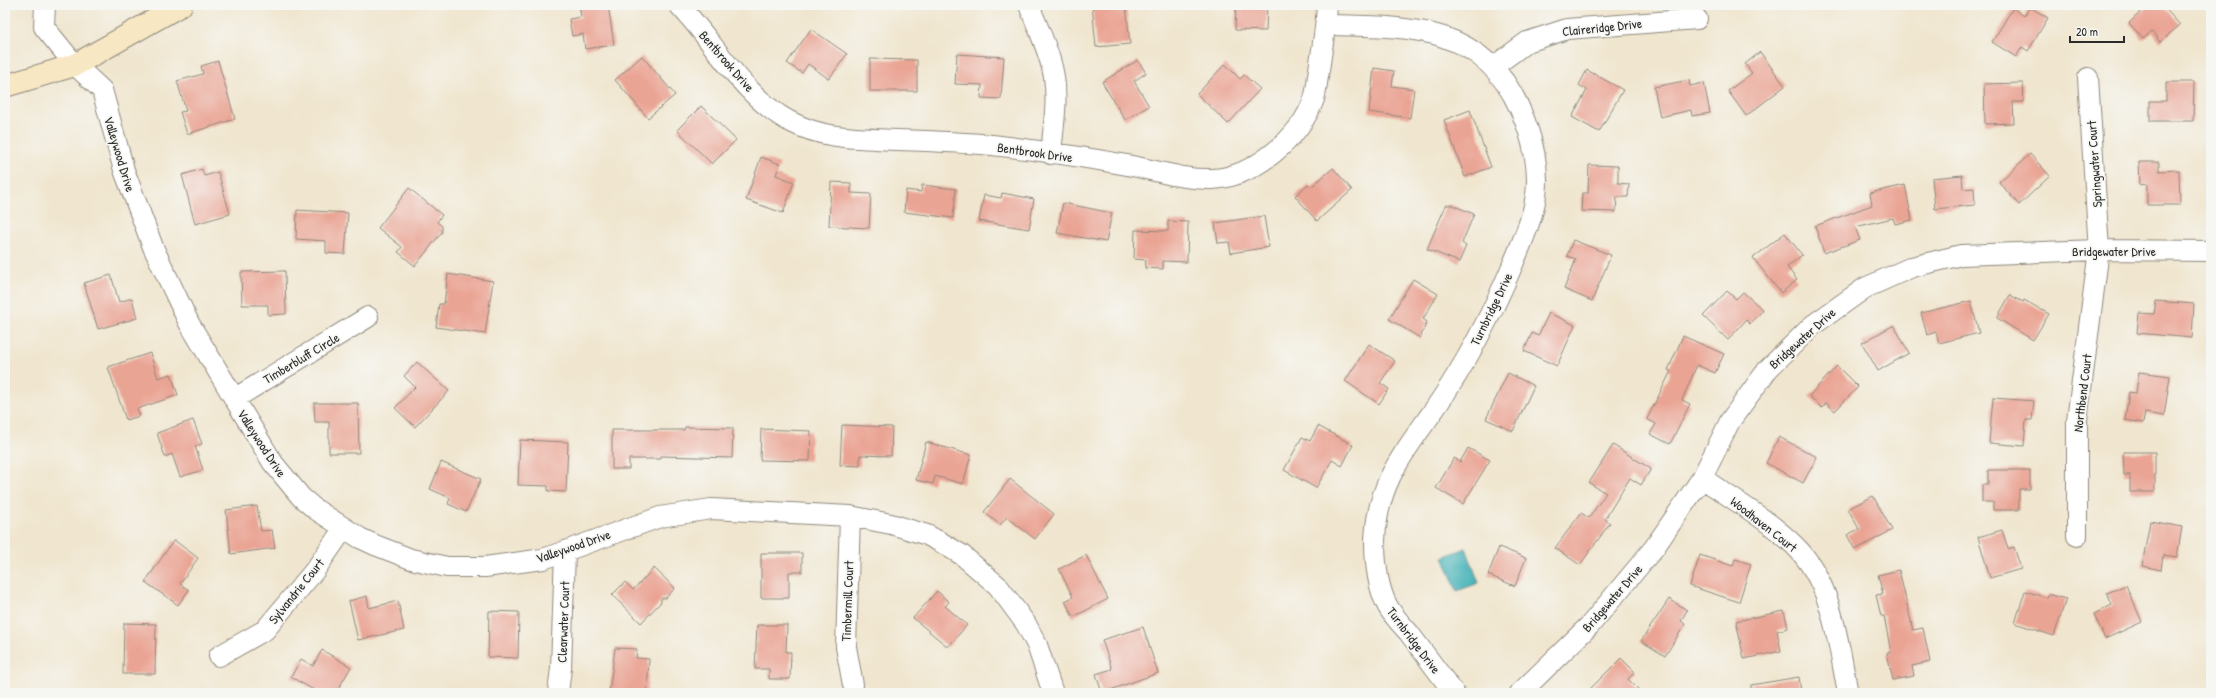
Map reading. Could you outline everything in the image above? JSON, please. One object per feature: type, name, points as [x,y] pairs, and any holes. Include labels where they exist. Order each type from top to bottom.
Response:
[{"type":"street","name":"Valleywood Drive","points":[[45,5],[44,27],[75,65],[102,90],[124,170],[153,247],[189,323],[234,399],[286,480],[315,509],[360,538],[405,557],[447,567],[485,568],[542,559],[565,552],[602,536],[660,517],[711,509],[850,516],[891,524],[927,535],[962,555],[998,586],[1026,624],[1036,645],[1053,693]]},
{"type":"street","points":[[5,86],[75,65],[181,5]]},
{"type":"street","name":"Bentbrook Drive","points":[[678,5],[739,77],[768,106],[788,120],[805,127],[848,139],[947,141],[1125,165],[1190,178],[1221,178],[1255,165],[1284,144],[1306,115],[1314,99],[1326,25],[1327,5]]},
{"type":"street","points":[[1029,5],[1047,49],[1054,77],[1056,99],[1050,154]]},
{"type":"street","name":"Claireridge Drive","points":[[1493,67],[1527,42],[1566,29],[1697,19]]},
{"type":"street","name":"Turnbridge Drive","points":[[1326,25],[1401,27],[1422,30],[1461,45],[1493,67],[1516,100],[1531,139],[1535,160],[1535,205],[1520,248],[1482,330],[1452,381],[1393,470],[1380,502],[1375,543],[1380,584],[1388,606],[1454,693]]},
{"type":"street","name":"Springwater Court","points":[[2088,78],[2099,250]]},
{"type":"street","name":"Bridgewater Drive","points":[[1520,693],[1561,655],[1623,587],[1654,548],[1702,478],[1730,421],[1768,369],[1813,325],[1865,288],[1912,267],[1961,256],[2099,250],[2211,251]]},
{"type":"street","name":"Northbend Court","points":[[2077,536],[2077,420],[2099,250]]},
{"type":"street","name":"Timberbluff Circle","points":[[234,399],[368,317]]},
{"type":"street","name":"Woodhaven Court","points":[[1702,478],[1796,546],[1807,559],[1817,577],[1831,611],[1848,693]]},
{"type":"street","name":"Timbermill Court","points":[[850,516],[846,647],[852,685]]},
{"type":"street","name":"Sylvandrie Court","points":[[219,656],[265,630],[315,570],[344,528]]},
{"type":"street","name":"Clearwater Court","points":[[558,693],[561,668],[565,552]]},
{"type":"water","points":[[1466,548],[1479,583],[1457,591],[1443,557]]},
{"type":"building","points":[[579,5],[608,5],[614,45],[585,49],[583,34],[572,36],[569,19],[581,17]]},
{"type":"building","points":[[1092,5],[1126,5],[1130,44],[1096,47]]},
{"type":"building","points":[[1236,5],[1267,5],[1266,31],[1235,30]]},
{"type":"building","points":[[2148,5],[2162,5],[2180,25],[2160,42],[2152,32],[2143,39],[2129,23]]},
{"type":"building","points":[[2030,7],[2048,18],[2028,51],[2022,47],[2016,57],[1992,42],[2013,8],[2024,16]]},
{"type":"building","points":[[811,29],[847,54],[829,79],[808,64],[802,73],[787,63]]},
{"type":"building","points":[[1760,52],[1785,86],[1746,116],[1728,91],[1752,73],[1745,64]]},
{"type":"building","points":[[957,54],[1004,57],[1001,99],[981,98],[982,85],[955,84]]},
{"type":"building","points":[[642,56],[675,95],[648,118],[615,80]]},
{"type":"building","points":[[870,59],[917,60],[917,91],[870,91]]},
{"type":"building","points":[[1138,60],[1146,73],[1134,81],[1149,106],[1125,120],[1102,82]]},
{"type":"building","points":[[218,61],[235,119],[187,134],[180,112],[186,111],[177,81],[203,74],[201,66]]},
{"type":"building","points":[[1225,64],[1240,79],[1244,75],[1260,89],[1228,124],[1197,94]]},
{"type":"building","points":[[1374,68],[1394,71],[1392,86],[1414,89],[1410,118],[1369,112]]},
{"type":"building","points":[[1587,70],[1623,90],[1599,132],[1572,117],[1587,90],[1579,85]]},
{"type":"building","points":[[1689,80],[1690,86],[1704,83],[1710,113],[1692,116],[1691,110],[1660,117],[1654,87]]},
{"type":"building","points":[[2166,82],[2194,82],[2193,121],[2150,121],[2150,101],[2166,101]]},
{"type":"building","points":[[2023,83],[2024,102],[2013,102],[2014,123],[1985,124],[1984,84]]},
{"type":"building","points":[[701,106],[736,140],[712,164],[677,130]]},
{"type":"building","points":[[1470,110],[1491,167],[1465,177],[1444,120]]},
{"type":"building","points":[[2030,154],[2050,176],[2019,205],[1999,182]]},
{"type":"building","points":[[761,157],[780,164],[776,175],[794,182],[783,213],[746,200]]},
{"type":"building","points":[[2139,162],[2159,162],[2159,171],[2179,170],[2180,205],[2147,205],[2147,184],[2140,185]]},
{"type":"building","points":[[1589,165],[1618,166],[1618,183],[1629,184],[1628,197],[1617,197],[1616,212],[1581,211],[1582,193],[1588,193]]},
{"type":"building","points":[[1333,168],[1352,190],[1317,221],[1295,196],[1308,184],[1311,187]]},
{"type":"building","points":[[202,169],[204,176],[218,172],[230,214],[195,224],[182,175]]},
{"type":"building","points":[[1962,175],[1963,189],[1974,188],[1975,205],[1935,209],[1932,178]]},
{"type":"building","points":[[831,182],[851,183],[851,193],[871,194],[869,228],[829,226]]},
{"type":"building","points":[[922,185],[956,189],[953,218],[904,212],[906,190],[921,192]]},
{"type":"building","points":[[1905,185],[1912,220],[1895,224],[1893,218],[1855,227],[1860,240],[1824,253],[1815,226],[1872,205],[1870,193]]},
{"type":"building","points":[[409,188],[442,215],[437,222],[442,226],[442,232],[415,266],[398,252],[402,247],[378,228]]},
{"type":"building","points":[[1002,193],[1034,199],[1029,229],[979,221],[984,195],[1001,198]]},
{"type":"building","points":[[1063,203],[1112,213],[1106,242],[1057,233]]},
{"type":"building","points":[[1446,205],[1452,205],[1474,214],[1462,243],[1466,246],[1459,262],[1427,249]]},
{"type":"building","points":[[297,210],[348,213],[345,254],[326,253],[326,241],[296,239]]},
{"type":"building","points":[[1264,216],[1269,247],[1231,253],[1229,242],[1218,243],[1215,223]]},
{"type":"building","points":[[1168,221],[1188,222],[1187,262],[1163,261],[1163,269],[1145,268],[1146,260],[1134,259],[1135,230],[1168,231]]},
{"type":"building","points":[[1785,233],[1802,255],[1787,267],[1797,280],[1781,293],[1753,258]]},
{"type":"building","points":[[1573,240],[1611,255],[1592,301],[1564,289],[1576,259],[1567,256]]},
{"type":"building","points":[[285,271],[286,314],[268,315],[268,305],[242,305],[241,272]]},
{"type":"building","points":[[448,274],[493,281],[485,334],[436,327],[439,304],[444,304]]},
{"type":"building","points":[[111,275],[119,302],[132,298],[137,318],[98,329],[84,283]]},
{"type":"building","points":[[1413,279],[1438,294],[1423,319],[1427,322],[1420,338],[1389,319]]},
{"type":"building","points":[[1727,291],[1736,299],[1743,292],[1763,310],[1750,324],[1746,320],[1728,340],[1703,316]]},
{"type":"building","points":[[2010,295],[2023,302],[2024,300],[2049,314],[2033,340],[1997,318]]},
{"type":"building","points":[[1971,301],[1979,333],[1939,343],[1936,332],[1927,335],[1921,313]]},
{"type":"building","points":[[2156,301],[2194,304],[2192,338],[2137,333],[2139,313],[2154,314]]},
{"type":"building","points":[[1549,313],[1575,325],[1557,366],[1524,351],[1532,333],[1538,336]]},
{"type":"building","points":[[1894,325],[1909,353],[1878,371],[1862,343]]},
{"type":"building","points":[[1683,336],[1724,354],[1715,373],[1697,365],[1682,400],[1690,404],[1670,444],[1650,434],[1656,424],[1647,419],[1671,371],[1668,370]]},
{"type":"building","points":[[1369,344],[1395,361],[1380,383],[1389,389],[1379,404],[1345,381]]},
{"type":"building","points":[[150,353],[158,378],[171,374],[178,395],[137,409],[140,416],[126,420],[108,367]]},
{"type":"building","points":[[417,362],[449,391],[415,427],[395,408],[415,387],[404,376]]},
{"type":"building","points":[[1837,366],[1858,387],[1835,411],[1826,403],[1822,408],[1809,396]]},
{"type":"building","points":[[2139,372],[2170,376],[2164,416],[2145,413],[2143,423],[2125,420],[2129,392],[2136,393]]},
{"type":"building","points":[[1508,373],[1534,386],[1513,431],[1486,419]]},
{"type":"building","points":[[1993,398],[2034,401],[2032,420],[2026,420],[2024,446],[1989,443]]},
{"type":"building","points":[[314,403],[358,403],[359,453],[329,453],[329,422],[315,422]]},
{"type":"building","points":[[193,420],[202,444],[195,446],[203,470],[180,477],[172,454],[165,457],[157,433]]},
{"type":"building","points":[[842,425],[892,427],[891,456],[860,455],[860,466],[840,465]]},
{"type":"building","points":[[1318,426],[1353,445],[1342,466],[1332,460],[1316,488],[1284,470],[1302,437],[1310,441]]},
{"type":"building","points":[[685,427],[733,428],[732,458],[661,456],[661,459],[629,459],[629,469],[612,469],[612,430],[684,430]]},
{"type":"building","points":[[761,429],[811,431],[810,461],[760,460]]},
{"type":"building","points":[[1779,437],[1817,457],[1803,483],[1766,463]]},
{"type":"building","points":[[520,440],[568,442],[566,492],[548,491],[548,486],[518,485]]},
{"type":"building","points":[[926,442],[971,455],[963,484],[935,476],[933,484],[916,480]]},
{"type":"building","points":[[1613,445],[1651,469],[1641,485],[1630,478],[1605,519],[1610,523],[1580,565],[1555,548],[1581,513],[1589,518],[1606,493],[1589,483]]},
{"type":"building","points":[[1468,448],[1490,460],[1463,504],[1436,488],[1454,458],[1460,462]]},
{"type":"building","points":[[2123,452],[2155,452],[2155,492],[2130,492],[2130,475],[2124,475]]},
{"type":"building","points":[[441,462],[481,479],[466,512],[448,504],[450,498],[430,489]]},
{"type":"building","points":[[1988,470],[2030,470],[2030,489],[2019,489],[2019,510],[1993,510],[1993,502],[1982,502],[1982,485],[1988,485]]},
{"type":"building","points":[[1010,479],[1054,514],[1035,539],[1007,517],[1000,525],[984,512]]},
{"type":"building","points":[[1873,496],[1892,530],[1855,550],[1847,535],[1859,529],[1848,509]]},
{"type":"building","points":[[257,506],[261,531],[272,530],[275,548],[231,554],[226,510]]},
{"type":"building","points":[[2150,521],[2182,527],[2177,557],[2163,555],[2161,570],[2142,566]]},
{"type":"building","points":[[2002,530],[2008,549],[2014,547],[2021,569],[1990,578],[1978,537]]},
{"type":"building","points":[[174,540],[198,558],[180,584],[189,590],[178,605],[145,582]]},
{"type":"building","points":[[1499,547],[1526,558],[1515,586],[1488,575]]},
{"type":"building","points":[[761,553],[802,553],[802,572],[789,572],[789,598],[761,598]]},
{"type":"building","points":[[1086,555],[1108,599],[1073,617],[1065,601],[1073,597],[1059,569]]},
{"type":"building","points":[[1700,555],[1733,566],[1735,559],[1751,564],[1739,602],[1690,586]]},
{"type":"building","points":[[654,568],[675,588],[666,598],[661,598],[661,602],[641,623],[612,595],[625,582],[633,590]]},
{"type":"building","points":[[1899,570],[1913,630],[1923,628],[1930,662],[1912,666],[1914,676],[1893,680],[1887,653],[1891,653],[1884,616],[1881,616],[1876,595],[1883,594],[1878,575]]},
{"type":"building","points":[[2126,585],[2142,622],[2105,639],[2094,614],[2112,605],[2107,593]]},
{"type":"building","points":[[937,591],[949,602],[945,606],[967,625],[948,647],[913,618]]},
{"type":"building","points":[[2025,591],[2047,598],[2048,594],[2066,599],[2054,636],[2015,623]]},
{"type":"building","points":[[367,596],[369,608],[398,601],[404,630],[358,640],[349,601]]},
{"type":"building","points":[[1669,599],[1687,610],[1681,621],[1685,624],[1665,656],[1641,641]]},
{"type":"building","points":[[489,611],[519,612],[518,658],[488,657]]},
{"type":"building","points":[[1784,611],[1788,628],[1777,631],[1781,651],[1744,659],[1736,621]]},
{"type":"building","points":[[124,623],[156,624],[155,674],[123,674]]},
{"type":"building","points":[[757,625],[787,625],[786,652],[791,652],[790,679],[769,679],[769,669],[755,669]]},
{"type":"building","points":[[1143,627],[1158,673],[1102,693],[1096,674],[1112,669],[1102,640]]},
{"type":"building","points":[[615,648],[637,649],[636,658],[649,659],[647,693],[609,693]]},
{"type":"building","points":[[322,650],[351,667],[336,693],[319,693],[291,677],[301,659],[313,666]]},
{"type":"building","points":[[1621,658],[1635,672],[1628,679],[1642,693],[1586,693]]},
{"type":"building","points":[[1799,677],[1801,693],[1751,693],[1751,685]]}]
